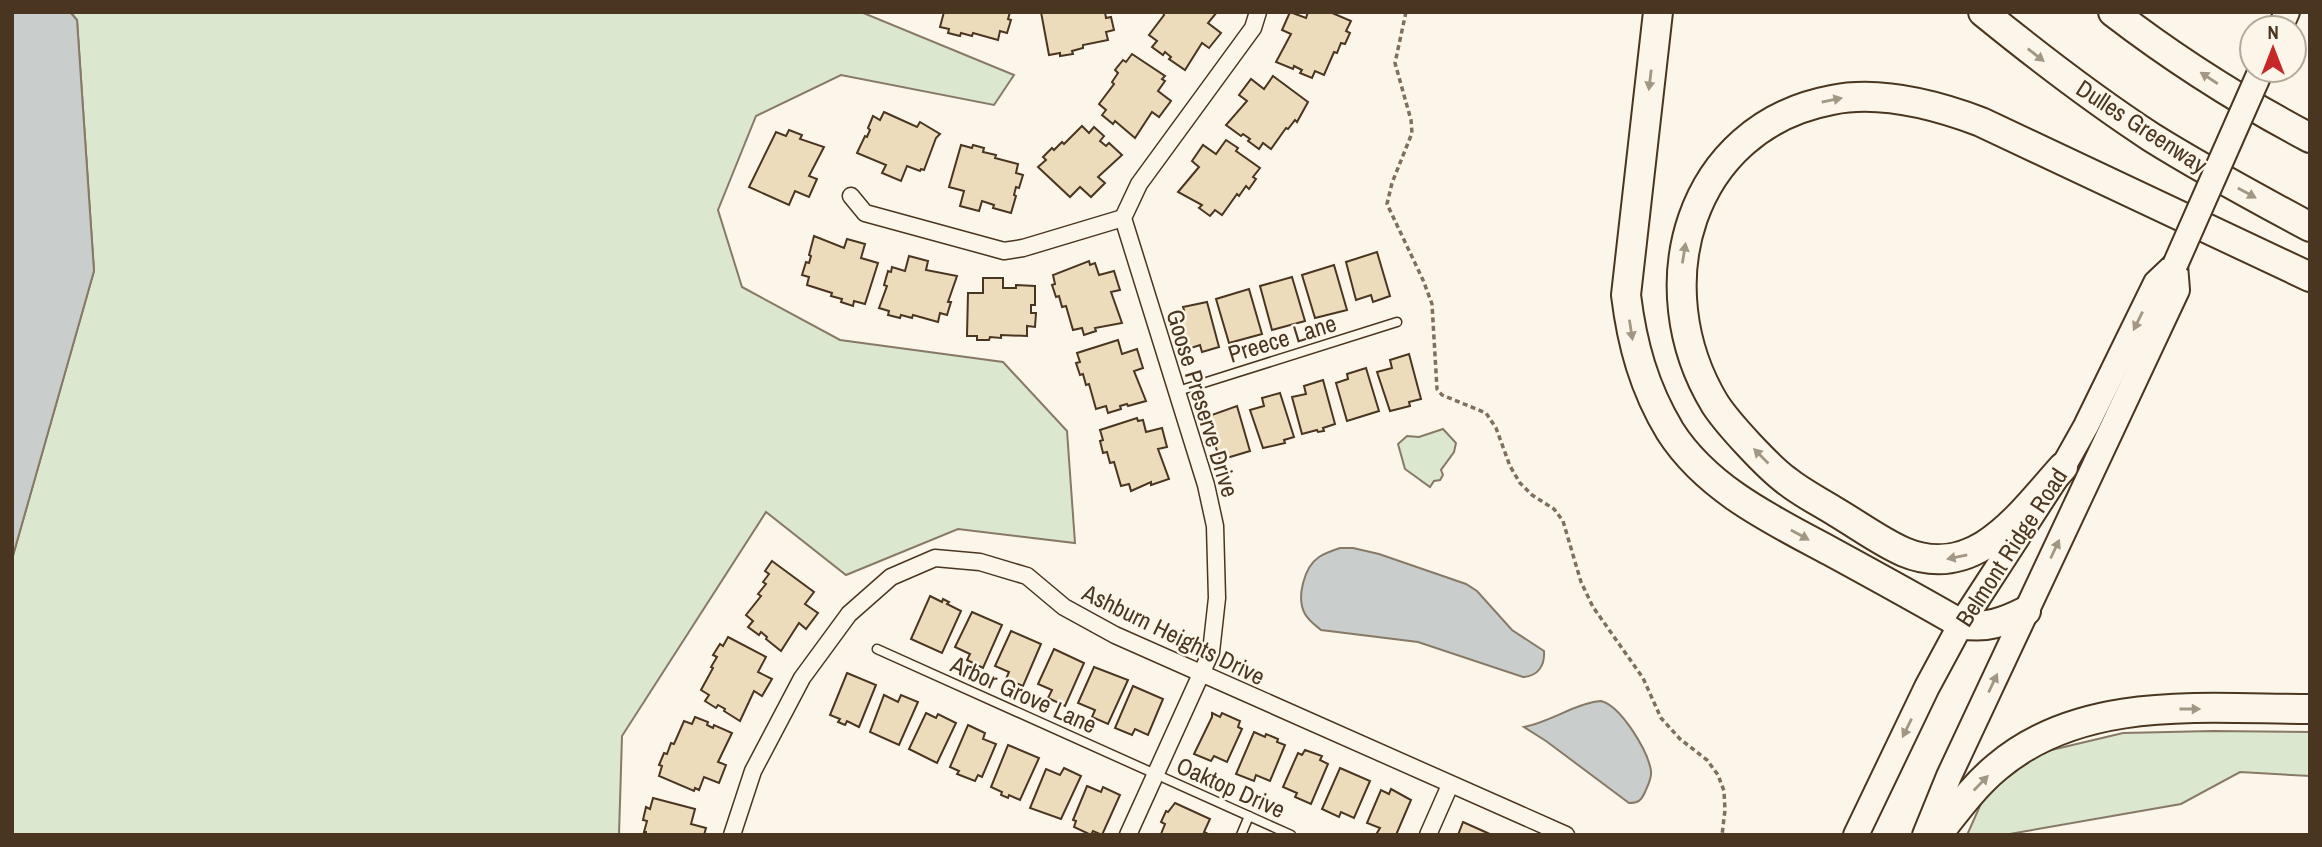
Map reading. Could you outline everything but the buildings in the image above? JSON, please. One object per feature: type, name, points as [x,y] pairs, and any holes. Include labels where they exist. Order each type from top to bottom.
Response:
[{"type":"highway","points":[[1658,12],[1626,295],[1631,339],[1650,393],[1671,432],[1705,472],[1752,508],[1961,624],[1976,627],[1991,625],[2006,622],[2026,611]]},
{"type":"highway","name":"Dulles Greenway","points":[[1983,12],[2050,65],[2150,136],[2310,227]]},
{"type":"highway","points":[[2113,12],[2214,81],[2277,121],[2310,138]]},
{"type":"highway","points":[[2063,467],[1987,545],[1967,555],[1933,560],[1902,551],[1785,481],[1733,428],[1715,404],[1689,345],[1682,315],[1681,270],[1689,225],[1700,197],[1711,179],[1737,148],[1773,121],[1801,108],[1830,100],[1875,97],[1938,108],[1981,122],[2310,277]]},
{"type":"highway","points":[[1937,835],[1980,783],[1998,766],[2043,738],[2076,725],[2109,715],[2148,710],[2310,709]]},
{"type":"main road","name":"Belmont Ridge Road","points":[[1856,835],[1927,687],[1961,624],[2063,467],[2156,283],[2175,265],[2255,84]]},
{"type":"main road","name":"Belmont Ridge Road","points":[[1925,835],[1949,776],[2177,290],[2175,265]]},
{"type":"street","points":[[851,196],[864,213],[1004,251],[1023,248],[1123,218],[1139,184],[1253,28],[1258,12]]},
{"type":"street","name":"Goose Preserve Drive","points":[[1123,218],[1206,485],[1214,526],[1217,597],[1210,652],[1128,835]]},
{"type":"street","name":"Ashburn Heights Drive","points":[[733,835],[753,771],[802,678],[849,614],[891,577],[935,558],[980,562],[1027,576],[1064,607],[1115,635],[1566,835]]},
{"type":"street","points":[[1428,835],[1450,785]]},
{"type":"lane","name":"Preece Lane","points":[[1178,391],[1398,323]]},
{"type":"lane","name":"Arbor Grove Lane","points":[[877,649],[1155,774]]},
{"type":"lane","name":"Oaktop Drive","points":[[1155,774],[1291,835]]},
{"type":"lane","points":[[1241,835],[1249,816]]},
{"type":"path","points":[[1406,12],[1395,63],[1412,132],[1392,183],[1387,204],[1432,304],[1437,389],[1442,396],[1486,413],[1496,428],[1510,466],[1520,483],[1532,495],[1554,509],[1563,521],[1581,582],[1593,607],[1643,678],[1661,718],[1680,739],[1707,760],[1718,775],[1724,791],[1722,835]]},
{"type":"green space","points":[[70,12],[861,12],[1014,75],[994,105],[841,75],[756,116],[718,210],[742,287],[840,340],[1003,362],[1067,431],[1075,543],[958,529],[846,575],[766,512],[622,736],[619,835],[12,835],[12,559],[94,271],[77,20]]},
{"type":"green space","points":[[1443,429],[1456,443],[1454,452],[1441,470],[1443,475],[1440,480],[1434,481],[1430,487],[1405,469],[1398,444],[1407,436],[1419,437]]},
{"type":"green space","points":[[2310,732],[2310,776],[2240,772],[2181,804],[2004,835],[1967,835],[1988,788],[2043,752],[2123,733]]},
{"type":"shaded area","points":[[12,12],[70,12],[77,20],[94,271],[12,559]]},
{"type":"shaded area","points":[[1340,548],[1379,554],[1466,584],[1477,591],[1512,630],[1544,651],[1542,666],[1533,675],[1523,677],[1418,642],[1321,630],[1308,619],[1302,607],[1303,583],[1309,568],[1319,557]]},
{"type":"shaded area","points":[[1601,701],[1625,720],[1649,762],[1650,779],[1644,795],[1637,802],[1629,803],[1524,727],[1582,705]]}]
